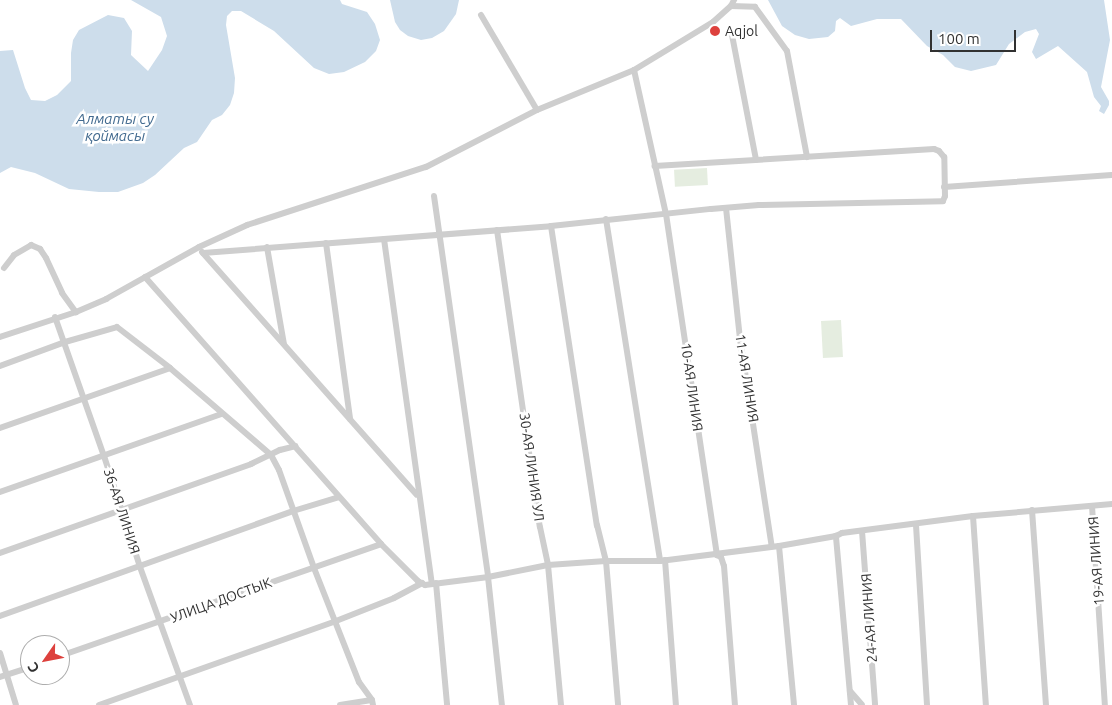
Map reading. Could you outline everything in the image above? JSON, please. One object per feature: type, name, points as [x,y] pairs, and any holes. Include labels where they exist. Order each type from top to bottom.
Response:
[{"type":"street","points":[[0,336],[55,317],[76,312],[106,300],[199,246],[247,225],[426,167],[537,110],[634,70],[713,22],[733,3],[755,7],[787,51],[807,157]]},
{"type":"street","points":[[481,15],[537,110]]},
{"type":"street","points":[[732,34],[756,160]]},
{"type":"street","name":"10-АЯ ЛИНИЯ","points":[[634,70],[666,214],[717,555],[721,558],[724,566],[735,705]]},
{"type":"street","points":[[203,253],[439,233],[551,226],[759,205],[944,201],[944,157],[939,151],[934,149],[655,166]]},
{"type":"street","points":[[944,187],[1112,175]]},
{"type":"street","points":[[434,196],[488,577],[502,705]]},
{"type":"street","name":"11-АЯ ЛИНИЯ","points":[[726,208],[740,338],[775,547],[794,705]]},
{"type":"street","points":[[606,219],[662,561],[676,705]]},
{"type":"street","points":[[551,226],[596,525],[606,561],[618,705]]},
{"type":"street","name":"30-АЯ ЛИНИЯ УЛ","points":[[497,230],[540,526],[548,565],[561,705]]},
{"type":"street","points":[[384,239],[418,496],[434,583],[447,705]]},
{"type":"street","points":[[326,243],[350,419]]},
{"type":"street","points":[[4,268],[14,255],[31,245],[40,249],[62,293],[76,312]]},
{"type":"street","points":[[199,246],[203,253],[418,496]]},
{"type":"street","points":[[267,247],[284,344]]},
{"type":"street","points":[[144,277],[381,544],[422,584]]},
{"type":"street","name":"36-АЯ ЛИНИЯ","points":[[55,317],[66,342],[140,567],[190,705]]},
{"type":"street","points":[[0,366],[66,342],[118,327],[170,368],[271,456],[279,470],[314,568],[359,682],[372,702],[340,705]]},
{"type":"street","points":[[0,428],[170,368]]},
{"type":"street","points":[[0,492],[221,414]]},
{"type":"street","points":[[0,553],[271,456],[280,450],[296,446]]},
{"type":"street","points":[[0,616],[293,511],[339,497]]},
{"type":"street","points":[[99,705],[336,621],[394,598],[422,584],[488,577],[548,565],[606,561],[662,561],[717,555],[775,547],[836,536],[842,533],[916,525],[973,516],[1112,504]]},
{"type":"street","name":"19-АЯ ЛИНИЯ","points":[[1092,506],[1105,705]]},
{"type":"street","points":[[1032,510],[1046,705]]},
{"type":"street","points":[[973,516],[986,705]]},
{"type":"street","points":[[916,525],[927,705]]},
{"type":"street","name":"24-АЯ ЛИНИЯ","points":[[862,531],[875,705]]},
{"type":"street","points":[[836,536],[851,705]]},
{"type":"street","name":"УЛИЦА ДОСТЫК","points":[[70,653],[381,544]]},
{"type":"street","points":[[0,653],[3,676],[16,705]]},
{"type":"street","points":[[3,676],[20,670]]},
{"type":"street","points":[[850,691],[862,705]]},
{"type":"shaded area","points":[[707,168],[708,185],[675,187],[674,170]]},
{"type":"shaded area","points":[[841,320],[843,357],[823,358],[821,321]]},
{"type":"water","name":"Алматы су қоймасы","points":[[131,0],[340,0],[342,4],[367,12],[375,24],[380,40],[376,51],[365,62],[344,72],[329,74],[314,68],[274,31],[241,11],[232,11],[227,16],[226,25],[235,78],[234,93],[230,105],[222,115],[212,120],[197,142],[184,148],[155,175],[143,183],[118,192],[99,192],[69,189],[35,173],[11,167],[0,173],[0,51],[13,50],[25,88],[31,100],[45,101],[57,95],[71,81],[73,40],[79,30],[108,15],[124,18],[132,31],[131,55],[148,71],[162,50],[167,36],[161,17]]},
{"type":"water","points":[[390,0],[459,0],[456,14],[444,31],[432,38],[421,40],[408,36],[400,30],[395,22]]},
{"type":"water","points":[[768,0],[1104,0],[1110,40],[1101,87],[1109,101],[1109,105],[1104,114],[1099,111],[1101,106],[1094,97],[1087,72],[1058,46],[1036,59],[1032,52],[1039,34],[1036,29],[1025,32],[1009,44],[996,65],[971,71],[955,67],[943,55],[927,46],[901,19],[877,19],[851,26],[840,18],[836,21],[835,31],[828,37],[809,39],[795,35],[782,26]]},
{"type":"place","name":"Aqjol","points":[[715,31]]}]
